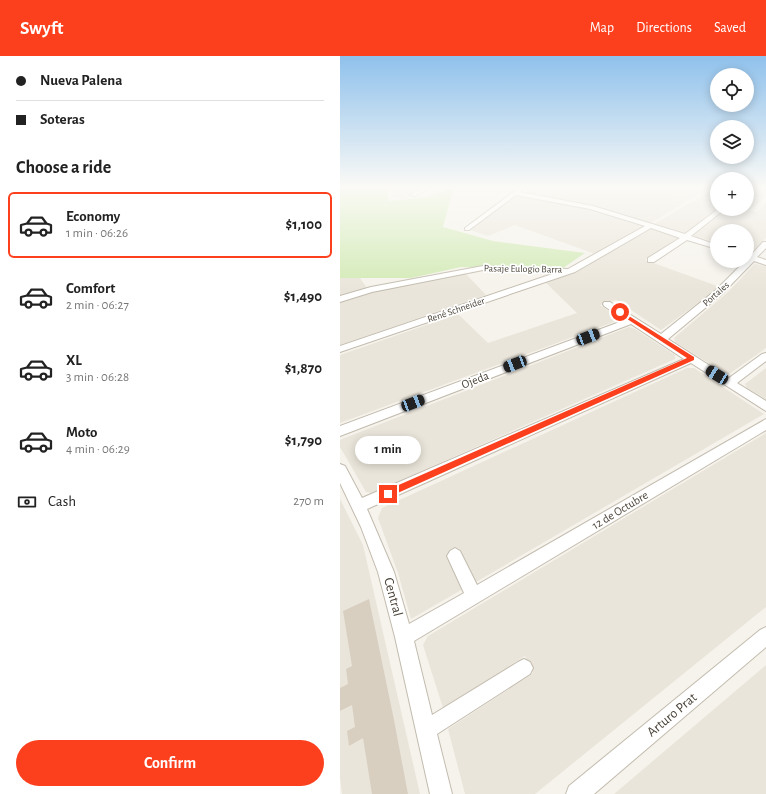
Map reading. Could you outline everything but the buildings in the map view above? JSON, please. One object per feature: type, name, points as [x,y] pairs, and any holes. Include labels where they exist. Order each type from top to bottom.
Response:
[{"type":"street","points":[[467,229],[477,221]]},
{"type":"street","points":[[635,221],[710,245]]},
{"type":"street","points":[[651,260],[686,237],[706,221]]},
{"type":"street","name":"Pasaje Eulogio Barra","points":[[340,299],[371,290],[484,268],[572,270],[650,226]]},
{"type":"street","name":"Portales","points":[[754,254],[766,244]]},
{"type":"street","points":[[754,258],[766,263]]},
{"type":"street","name":"Portales","points":[[661,339],[719,292],[740,268]]},
{"type":"street","name":"René Schneider","points":[[340,349],[572,270]]},
{"type":"street","points":[[607,304],[766,407]]},
{"type":"street","name":"Ojeda","points":[[340,431],[632,320]]},
{"type":"street","points":[[729,383],[766,356]]},
{"type":"street","points":[[359,506],[692,359]]},
{"type":"street","name":"12 de Octubre","points":[[404,637],[766,424]]},
{"type":"street","name":"Central","points":[[340,470],[359,506],[385,567],[404,637],[441,794]]},
{"type":"street","points":[[455,556],[474,596]]},
{"type":"street","name":"Arturo Prat","points":[[577,794],[766,636]]},
{"type":"street","points":[[426,730],[524,668]]},
{"type":"shaded area","points":[[481,221],[626,221],[644,227],[595,254],[515,225],[488,236],[470,230]]},
{"type":"shaded area","points":[[658,221],[702,221],[687,233],[654,224]]},
{"type":"shaded area","points":[[712,221],[766,221],[766,238],[754,249],[754,224],[710,224],[710,241],[694,235]]},
{"type":"shaded area","points":[[649,228],[678,238],[645,260],[720,287],[661,330],[616,300],[600,305],[619,318],[619,320],[340,423],[340,355],[458,314],[488,343],[577,313],[545,282],[582,269]]},
{"type":"shaded area","points":[[754,265],[766,266],[766,348],[729,374],[726,374],[675,342],[674,338],[728,292],[751,268],[754,268]]},
{"type":"shaded area","points":[[353,268],[367,288],[340,297],[340,271]]},
{"type":"shaded area","points":[[465,273],[486,295],[340,345],[340,301],[388,288]]},
{"type":"shaded area","points":[[629,327],[635,329],[675,355],[675,359],[372,493],[366,492],[340,447],[340,440],[342,439]]},
{"type":"shaded area","points":[[687,368],[694,368],[764,414],[476,582],[460,550],[448,556],[463,589],[411,619],[398,573],[378,518],[382,508]]},
{"type":"shaded area","points":[[766,368],[766,399],[747,388],[745,384]]},
{"type":"shaded area","points":[[766,433],[766,607],[535,794],[465,794],[448,729],[533,673],[525,656],[443,708],[423,645],[428,636]]},
{"type":"shaded area","points":[[340,499],[363,545],[420,794],[342,794],[340,778]]},
{"type":"shaded area","points":[[766,665],[766,794],[614,794]]},
{"type":"green space","points":[[340,221],[445,221],[443,227],[493,241],[585,253],[560,270],[461,267],[411,278],[340,278]]},
{"type":"route","points":[[388,494],[692,359],[620,312]]}]
